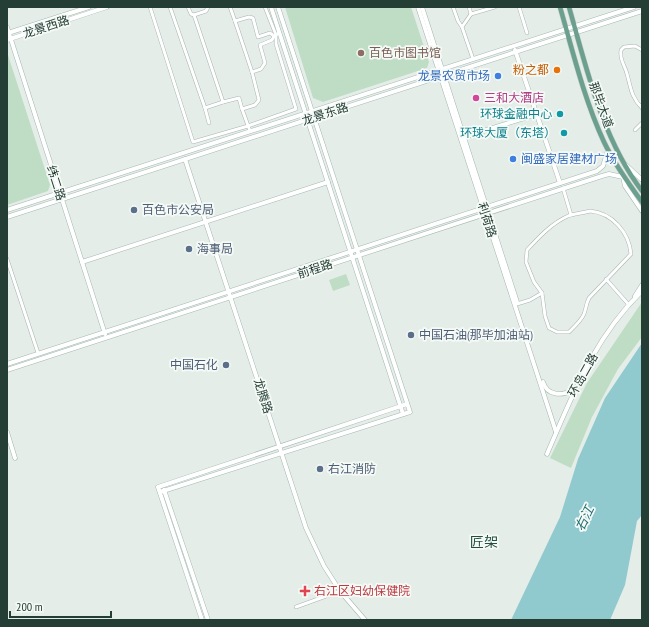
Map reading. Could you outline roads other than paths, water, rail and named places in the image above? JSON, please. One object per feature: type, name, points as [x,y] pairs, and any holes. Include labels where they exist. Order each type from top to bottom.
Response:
[{"type":"main road","name":"龙景西路","points":[[8,33],[89,7]]},
{"type":"main road","name":"龙景西路","points":[[9,39],[107,7]]},
{"type":"main road","points":[[271,7],[276,35],[306,113],[403,414]]},
{"type":"main road","points":[[162,491],[410,412],[278,7]]},
{"type":"main road","name":"利荷路","points":[[418,7],[464,138],[485,208]]},
{"type":"main road","name":"利荷路","points":[[422,7],[440,70]]},
{"type":"main road","name":"那毕大道","points":[[560,7],[590,108],[608,150],[623,177],[642,202]]},
{"type":"main road","name":"那毕大道","points":[[569,7],[602,116],[625,165],[642,191]]},
{"type":"main road","name":"龙景东路","points":[[7,210],[514,46],[626,8],[634,7]]},
{"type":"main road","name":"龙景东路","points":[[7,217],[642,10]]},
{"type":"main road","name":"纬二路","points":[[7,27],[9,39],[106,338]]},
{"type":"main road","points":[[514,46],[560,183]]},
{"type":"main road","name":"利荷路","points":[[442,75],[546,390],[560,395],[573,390]]},
{"type":"main road","points":[[464,138],[537,114]]},
{"type":"main road","name":"前程路","points":[[7,364],[597,171],[603,166],[608,150]]},
{"type":"main road","name":"龙腾路","points":[[185,159],[306,528],[324,566],[340,590],[365,620]]},
{"type":"main road","points":[[625,165],[642,180]]},
{"type":"main road","name":"前程路","points":[[7,370],[563,188],[609,174],[623,177]]},
{"type":"main road","points":[[623,177],[625,186],[642,211]]},
{"type":"main road","points":[[82,262],[328,182]]},
{"type":"main road","name":"利荷路","points":[[487,213],[556,432]]},
{"type":"main road","name":"环岛二路","points":[[629,304],[642,285]]},
{"type":"main road","name":"环岛二路","points":[[547,454],[573,390],[612,323],[642,291]]},
{"type":"main road","points":[[202,620],[160,486],[407,404]]},
{"type":"main road","points":[[7,432],[15,458]]},
{"type":"main road","points":[[162,491],[208,620]]},
{"type":"street","points":[[150,7],[193,142],[248,126],[296,108],[296,103],[276,44],[276,35],[269,22],[264,7]]},
{"type":"street","points":[[170,7],[209,123]]},
{"type":"street","points":[[188,7],[191,14],[194,15],[223,102]]},
{"type":"street","points":[[194,15],[206,12],[208,7]]},
{"type":"street","points":[[230,7],[252,72],[258,100],[255,105],[242,109]]},
{"type":"street","points":[[453,7],[458,21],[462,26],[473,59]]},
{"type":"street","points":[[469,7],[471,14]]},
{"type":"street","points":[[462,26],[471,14],[495,7]]},
{"type":"street","points":[[519,7],[527,33]]},
{"type":"street","points":[[235,21],[251,17],[253,18],[258,37],[270,33],[276,35]]},
{"type":"street","points":[[252,72],[262,69],[265,62],[260,45],[272,40],[276,35]]},
{"type":"street","points":[[642,50],[629,45],[621,50],[620,57],[628,75],[630,91],[642,108]]},
{"type":"street","points":[[205,108],[239,98],[250,131]]},
{"type":"street","points":[[635,130],[642,123]]},
{"type":"street","points":[[563,188],[571,215]]},
{"type":"street","points":[[590,211],[600,212],[618,225],[624,232],[630,254],[621,266],[606,279],[589,298],[585,306],[585,313],[569,332],[557,332],[549,328],[545,316],[542,293],[534,282],[526,262],[527,250],[550,227],[571,215],[579,215],[590,211]]},
{"type":"street","points":[[7,259],[38,353]]},
{"type":"street","points":[[606,279],[629,304]]},
{"type":"street","points":[[517,304],[530,300],[542,293]]},
{"type":"street","points":[[296,607],[340,590]]},
{"type":"water","name":"右江","points":[[642,343],[642,515],[637,521],[625,585],[610,620],[511,620],[560,517],[578,459],[605,398]]},
{"type":"place","name":"百色市图书馆","points":[[361,53]]},
{"type":"place","name":"粉之都","points":[[557,70]]},
{"type":"place","name":"龙景农贸市场","points":[[498,76]]},
{"type":"place","name":"三和大酒店","points":[[476,98]]},
{"type":"place","name":"环球金融中心","points":[[560,114]]},
{"type":"place","name":"环球大厦（东塔）","points":[[564,133]]},
{"type":"place","name":"闽盛家居建材广场","points":[[513,159]]},
{"type":"place","name":"百色市公安局","points":[[134,210]]},
{"type":"place","name":"海事局","points":[[189,249]]},
{"type":"place","name":"中国石油(那毕加油站)","points":[[411,335]]},
{"type":"place","name":"中国石化","points":[[226,365]]},
{"type":"place","name":"右江消防","points":[[320,469]]},
{"type":"place","name":"右江区妇幼保健院","points":[[305,591]]},
{"type":"district","name":"匠架","points":[[484,542]]}]
